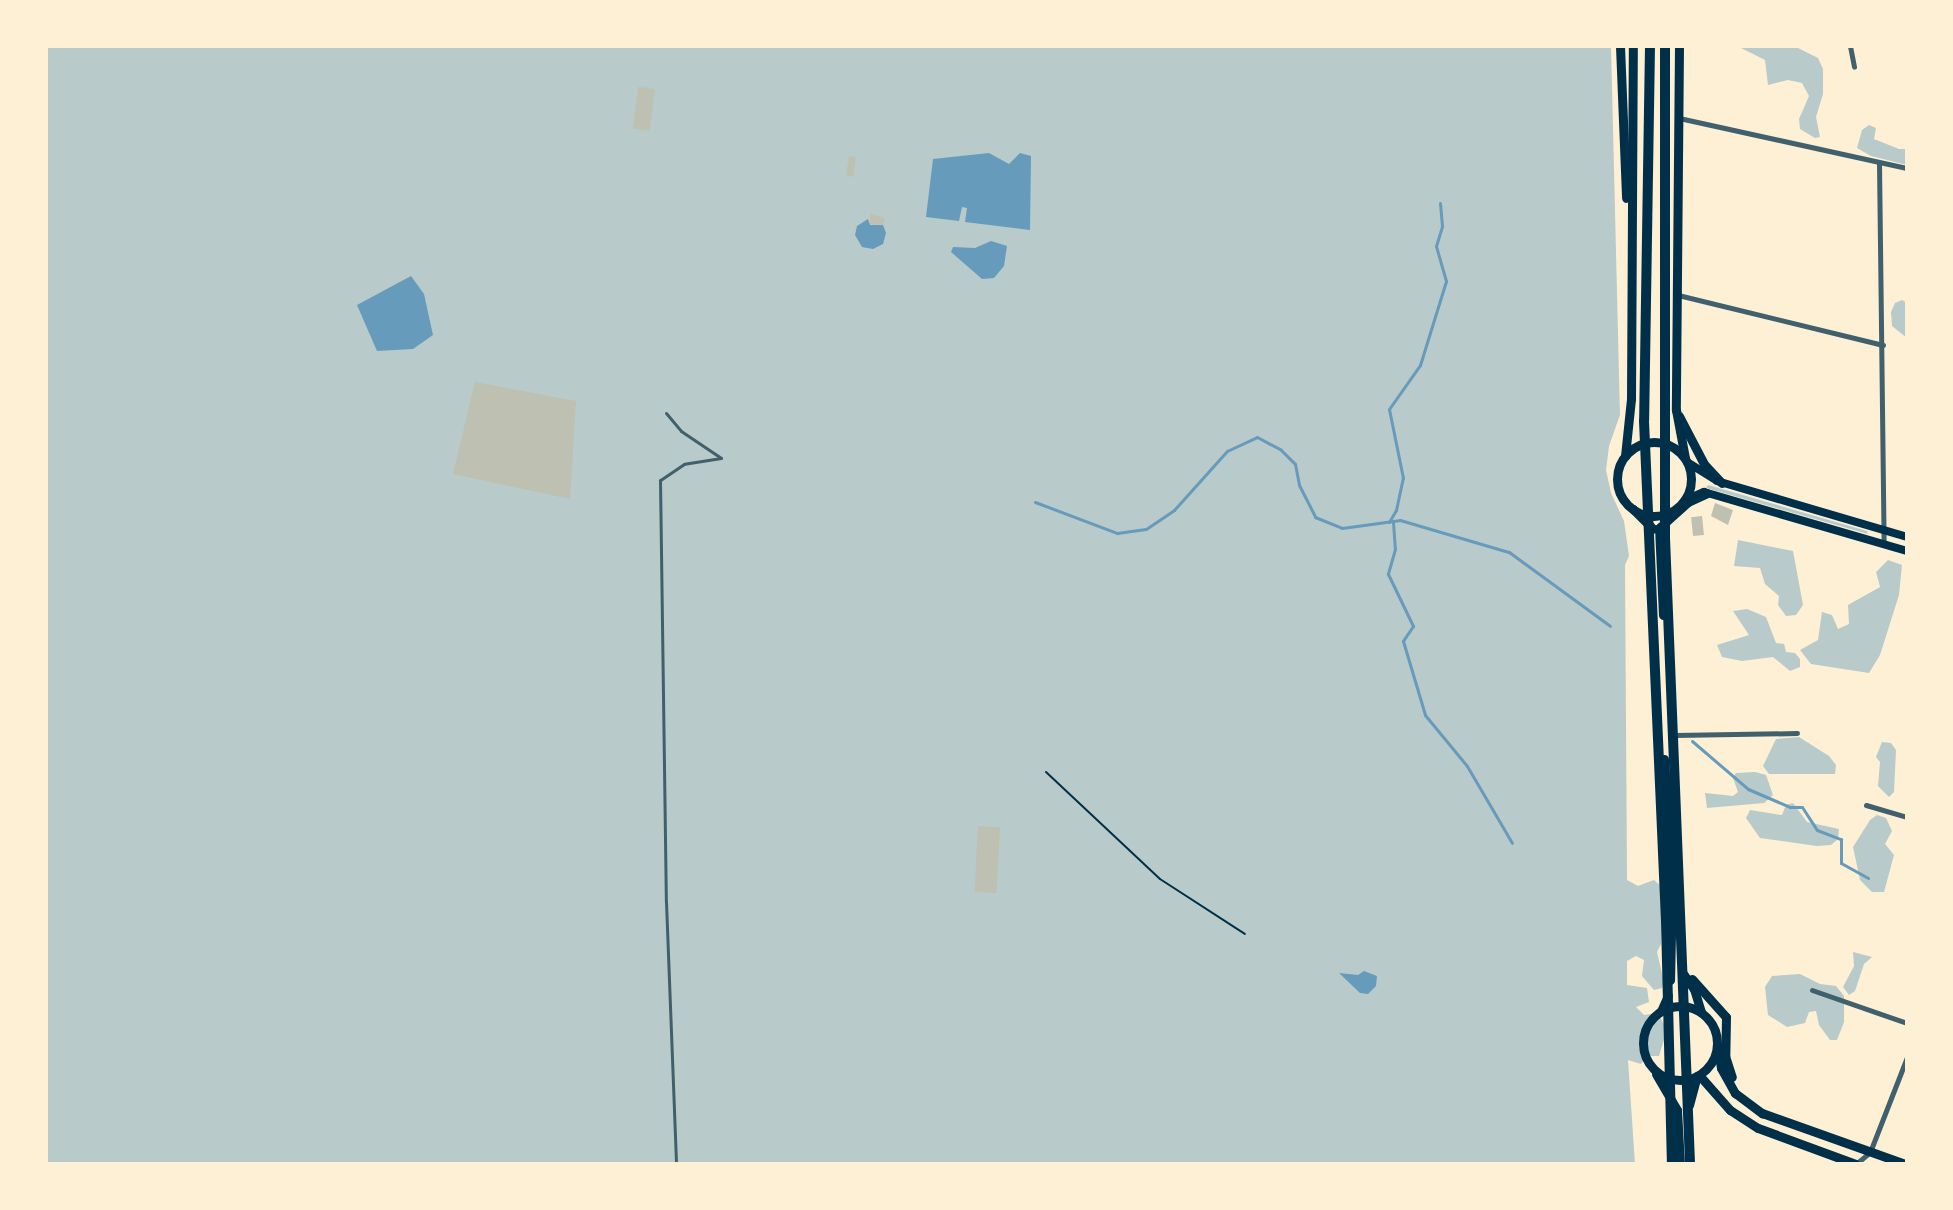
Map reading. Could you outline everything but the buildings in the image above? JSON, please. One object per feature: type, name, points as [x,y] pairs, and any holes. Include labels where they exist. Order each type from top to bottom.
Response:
[{"type":"highway","points":[[1620,46],[1625,185],[1631,242]]},
{"type":"highway","points":[[1633,46],[1631,399],[1625,456],[1618,484],[1633,509],[1653,529],[1672,887],[1672,968],[1661,1011]]},
{"type":"highway","points":[[1650,46],[1644,421],[1666,921],[1672,1164]]},
{"type":"highway","points":[[1665,46],[1665,538],[1685,1164]]},
{"type":"highway","points":[[1633,509],[1650,516],[1680,507],[1691,482],[1676,410],[1679,46]]},
{"type":"highway","points":[[1676,410],[1704,464],[1722,483]]},
{"type":"highway","points":[[1625,456],[1644,443],[1655,441],[1677,449],[1686,460]]},
{"type":"highway","points":[[1707,493],[1680,507],[1659,528],[1679,968],[1694,989],[1701,1012],[1713,1026],[1721,1068],[1735,1093],[1762,1113],[1905,1164]]},
{"type":"highway","points":[[1679,968],[1722,1010],[1728,1029],[1725,1056],[1728,1070],[1740,1090],[1762,1113]]},
{"type":"highway","points":[[1685,1164],[1677,1110],[1644,1053],[1643,1038],[1648,1023],[1661,1011],[1683,1006],[1701,1012]]},
{"type":"highway","points":[[1685,1164],[1684,1126],[1698,1076],[1714,1059],[1717,1045]]},
{"type":"highway","points":[[1654,1070],[1672,1079],[1698,1076]]},
{"type":"highway","points":[[1698,1076],[1730,1110],[1758,1128],[1856,1164]]},
{"type":"main road","points":[[1686,460],[1701,474],[1722,483],[1907,537]]},
{"type":"main road","points":[[1707,493],[1907,551]]},
{"type":"street","points":[[1850,46],[1854,67]]},
{"type":"street","points":[[1678,118],[1907,168]]},
{"type":"street","points":[[1879,163],[1884,545]]},
{"type":"street","points":[[1676,295],[1883,345]]},
{"type":"street","points":[[1668,735],[1797,733]]},
{"type":"street","points":[[1866,805],[1907,817]]},
{"type":"street","points":[[1812,990],[1907,1023]]},
{"type":"street","points":[[1856,1164],[1870,1152],[1907,1057]]},
{"type":"lane","points":[[666,413],[681,431],[721,458],[684,464],[660,480],[666,902],[676,1164]]},
{"type":"path","points":[[1046,772],[1160,879],[1245,934]]},
{"type":"shaded area","points":[[46,46],[1611,46],[1620,415],[1609,446],[1606,470],[1611,493],[1624,521],[1629,556],[1625,565],[1627,880],[1638,886],[1654,880],[1662,887],[1661,944],[1657,952],[1664,982],[1662,988],[1654,990],[1642,976],[1644,960],[1636,956],[1627,961],[1627,985],[1647,988],[1649,1002],[1636,1007],[1644,1015],[1658,1013],[1667,1030],[1659,1056],[1647,1056],[1641,1064],[1628,1060],[1635,1164],[46,1164]]},
{"type":"shaded area","points":[[1737,46],[1794,46],[1818,58],[1823,69],[1823,94],[1816,117],[1820,137],[1815,138],[1800,129],[1799,119],[1809,96],[1802,83],[1788,80],[1768,85],[1765,60]]},
{"type":"shaded area","points":[[1869,125],[1876,128],[1874,139],[1907,149],[1907,165],[1871,156],[1857,148],[1862,130]]},
{"type":"shaded area","points":[[1902,300],[1907,303],[1907,338],[1892,326],[1891,312],[1895,303]]},
{"type":"shaded area","points":[[1708,485],[1867,531],[1868,534],[1706,488]]},
{"type":"shaded area","points":[[1738,540],[1793,551],[1803,605],[1796,615],[1786,616],[1778,605],[1779,596],[1765,584],[1760,568],[1734,566]]},
{"type":"shaded area","points":[[1888,560],[1902,565],[1899,595],[1880,655],[1869,673],[1811,664],[1800,650],[1818,640],[1822,612],[1832,615],[1838,629],[1849,624],[1848,605],[1880,587],[1876,572]]},
{"type":"shaded area","points":[[1747,609],[1766,617],[1776,643],[1784,644],[1786,652],[1795,653],[1800,659],[1800,667],[1790,671],[1773,657],[1742,661],[1722,657],[1717,645],[1749,635],[1733,611]]},
{"type":"shaded area","points":[[1799,737],[1829,756],[1836,765],[1835,774],[1769,774],[1763,766],[1776,739]]},
{"type":"shaded area","points":[[1882,742],[1891,743],[1896,750],[1894,792],[1889,797],[1878,786],[1880,762],[1876,757]]},
{"type":"shaded area","points":[[1736,773],[1766,775],[1773,795],[1764,803],[1707,808],[1705,793],[1733,796],[1738,792],[1733,778]]},
{"type":"shaded area","points":[[1793,803],[1807,822],[1839,829],[1838,839],[1831,845],[1817,846],[1760,838],[1746,818],[1750,810],[1782,815],[1786,805]]},
{"type":"shaded area","points":[[1877,815],[1886,818],[1892,831],[1885,844],[1894,855],[1884,892],[1872,892],[1860,880],[1853,847],[1870,820]]},
{"type":"shaded area","points":[[1853,952],[1872,957],[1864,964],[1855,991],[1849,995],[1843,987],[1854,966]]},
{"type":"shaded area","points":[[1800,974],[1820,984],[1836,986],[1844,996],[1844,1022],[1837,1040],[1830,1040],[1819,1025],[1816,1011],[1809,1012],[1805,1023],[1787,1027],[1768,1015],[1765,987],[1772,976]]},
{"type":"water","points":[[989,153],[1009,164],[1020,153],[1031,156],[1030,230],[965,222],[967,208],[962,207],[959,221],[926,217],[933,159]]},
{"type":"water","points":[[868,219],[870,225],[883,225],[886,233],[883,244],[873,249],[862,247],[855,235],[857,226]]},
{"type":"water","points":[[991,241],[1007,246],[1004,266],[994,278],[982,279],[951,252],[953,247],[975,248]]},
{"type":"water","points":[[411,276],[424,294],[433,335],[413,349],[377,351],[357,305]]},
{"type":"water","points":[[1364,971],[1377,976],[1376,986],[1368,994],[1360,993],[1339,973],[1358,975]]},
{"type":"waterway","points":[[1389,522],[1396,510],[1403,478],[1389,409],[1420,365],[1446,281],[1436,246],[1442,226],[1440,203]]},
{"type":"waterway","points":[[1035,502],[1117,533],[1146,529],[1174,510],[1227,451],[1257,437],[1281,450],[1295,464],[1299,485],[1315,517],[1342,528],[1400,520],[1509,552],[1610,626]]},
{"type":"waterway","points":[[1393,522],[1395,549],[1388,574],[1413,626],[1403,641],[1425,715],[1467,766],[1512,843]]},
{"type":"waterway","points":[[1692,741],[1748,789],[1790,807],[1802,807],[1817,830],[1841,839],[1841,863],[1868,878]]}]
